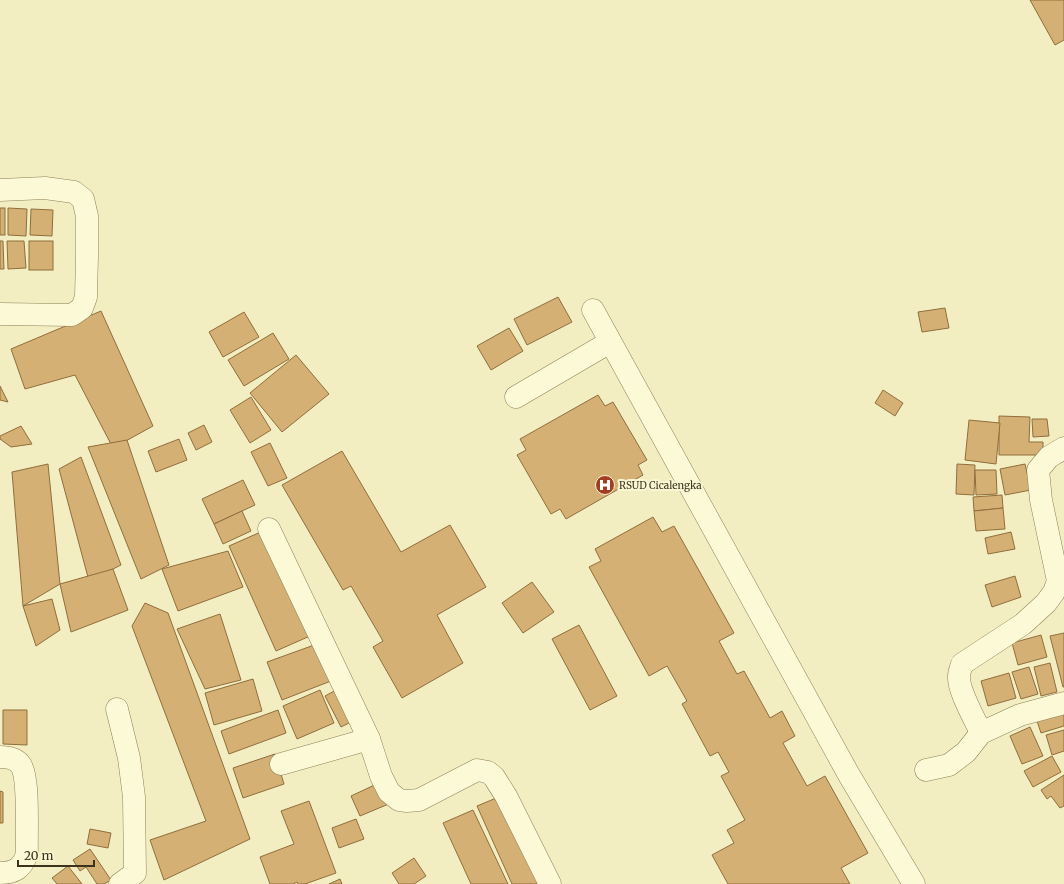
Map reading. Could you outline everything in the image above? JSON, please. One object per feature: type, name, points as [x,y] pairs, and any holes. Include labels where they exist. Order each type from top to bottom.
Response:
[{"type":"street","points":[[0,190],[46,188],[74,192],[83,199],[87,216],[87,256],[86,297],[82,308],[72,315],[0,314]]},
{"type":"street","points":[[593,310],[849,775],[914,884]]},
{"type":"street","points":[[516,397],[610,342]]},
{"type":"street","points":[[981,733],[961,689],[959,677],[962,664],[1023,624],[1046,603],[1054,592],[1058,581],[1041,500],[1038,470],[1049,456],[1064,448]]},
{"type":"street","points":[[269,529],[368,739],[381,776],[389,792],[399,800],[419,800],[477,770],[488,772],[494,777],[506,796],[550,884]]},
{"type":"street","points":[[926,770],[949,764],[966,752],[981,733],[1020,715],[1064,703]]},
{"type":"street","points":[[117,709],[130,758],[134,797],[135,873],[120,884]]},
{"type":"street","points":[[281,764],[368,739]]},
{"type":"street","points":[[0,756],[15,760],[21,765],[26,781],[27,854],[24,862],[18,869],[0,873]]},
{"type":"building","points":[[1030,0],[1064,0],[1064,40],[1055,45]]},
{"type":"building","points":[[0,208],[5,208],[5,235],[0,235]]},
{"type":"building","points":[[8,208],[27,209],[26,236],[8,235]]},
{"type":"building","points":[[31,209],[53,210],[52,236],[30,235]]},
{"type":"building","points":[[0,241],[3,241],[4,269],[0,269]]},
{"type":"building","points":[[7,241],[24,241],[26,268],[8,269]]},
{"type":"building","points":[[29,241],[53,241],[53,270],[29,270]]},
{"type":"building","points":[[558,297],[572,322],[527,345],[514,319]]},
{"type":"building","points":[[945,308],[949,328],[922,332],[918,312]]},
{"type":"building","points":[[101,311],[153,426],[113,448],[75,375],[25,389],[11,349]]},
{"type":"building","points":[[244,312],[259,337],[223,357],[209,332]]},
{"type":"building","points":[[509,328],[523,351],[491,370],[477,346]]},
{"type":"building","points":[[273,333],[289,359],[244,386],[228,360]]},
{"type":"building","points":[[296,355],[329,394],[282,432],[250,393]]},
{"type":"building","points":[[0,386],[8,402],[0,400]]},
{"type":"building","points":[[883,390],[903,403],[895,416],[875,403]]},
{"type":"building","points":[[598,395],[605,406],[613,402],[647,460],[638,465],[643,475],[566,519],[560,509],[551,514],[517,455],[526,450],[520,439]]},
{"type":"building","points":[[251,397],[271,430],[250,443],[230,410]]},
{"type":"building","points":[[999,416],[1030,417],[1029,442],[1043,442],[1043,455],[999,455]]},
{"type":"building","points":[[1032,419],[1047,419],[1049,436],[1033,437]]},
{"type":"building","points":[[969,420],[1000,423],[996,464],[965,460]]},
{"type":"building","points":[[204,425],[212,442],[196,450],[188,433]]},
{"type":"building","points":[[21,426],[32,444],[11,447],[0,439],[0,436]]},
{"type":"building","points":[[179,439],[187,460],[156,472],[148,451]]},
{"type":"building","points":[[127,440],[169,565],[141,579],[88,447]]},
{"type":"building","points":[[270,443],[287,478],[268,486],[251,452]]},
{"type":"building","points":[[342,451],[401,552],[450,525],[486,587],[437,615],[463,663],[402,698],[373,647],[383,641],[351,586],[343,590],[282,485]]},
{"type":"building","points":[[81,457],[121,565],[89,581],[59,469]]},
{"type":"building","points":[[48,464],[60,584],[23,606],[12,472]]},
{"type":"building","points":[[957,464],[975,465],[974,495],[956,494]]},
{"type":"building","points":[[1025,464],[1031,490],[1005,495],[1000,469]]},
{"type":"building","points":[[975,470],[996,470],[997,494],[976,495]]},
{"type":"building","points":[[243,480],[255,505],[214,524],[202,499]]},
{"type":"building","points":[[1002,495],[1003,508],[974,511],[973,497]]},
{"type":"building","points":[[1003,508],[1005,529],[976,531],[974,511]]},
{"type":"building","points":[[242,511],[251,531],[223,544],[214,524]]},
{"type":"building","points":[[653,517],[662,532],[674,526],[734,633],[719,641],[737,674],[744,671],[770,718],[782,711],[795,736],[783,743],[807,786],[825,776],[868,853],[841,868],[850,884],[728,884],[712,855],[734,843],[727,830],[745,820],[721,776],[729,772],[718,752],[710,756],[682,704],[687,701],[667,666],[649,676],[589,567],[601,561],[595,549]]},
{"type":"building","points":[[263,531],[310,636],[276,651],[229,546]]},
{"type":"building","points":[[1011,532],[1015,549],[988,554],[985,538]]},
{"type":"building","points":[[228,551],[243,587],[178,611],[162,569]]},
{"type":"building","points":[[113,569],[128,610],[71,632],[60,584]]},
{"type":"building","points":[[1015,576],[1021,597],[992,607],[985,585]]},
{"type":"building","points":[[532,582],[554,612],[523,633],[502,603]]},
{"type":"building","points":[[52,599],[60,630],[36,646],[23,606]]},
{"type":"building","points":[[145,603],[168,613],[250,839],[164,880],[150,840],[206,821],[132,626]]},
{"type":"building","points":[[220,614],[241,680],[205,689],[177,629]]},
{"type":"building","points":[[579,625],[617,696],[590,710],[552,639]]},
{"type":"building","points":[[1064,633],[1064,687],[1063,687],[1050,636]]},
{"type":"building","points":[[1041,635],[1047,657],[1018,665],[1012,643]]},
{"type":"building","points":[[317,644],[331,681],[282,700],[267,662]]},
{"type":"building","points":[[1050,663],[1057,692],[1041,696],[1034,667]]},
{"type":"building","points":[[1029,667],[1038,694],[1021,699],[1012,672]]},
{"type":"building","points":[[1009,673],[1016,698],[988,706],[981,681]]},
{"type":"building","points":[[253,679],[262,711],[214,725],[205,693]]},
{"type":"building","points":[[338,689],[355,720],[341,727],[325,696]]},
{"type":"building","points":[[320,690],[334,723],[297,739],[283,706]]},
{"type":"building","points":[[1064,709],[1064,726],[1041,733],[1036,718]]},
{"type":"building","points":[[3,710],[27,710],[27,745],[3,744]]},
{"type":"building","points":[[278,710],[286,733],[229,754],[221,731]]},
{"type":"building","points":[[1030,727],[1043,756],[1022,764],[1010,736]]},
{"type":"building","points":[[1064,730],[1064,751],[1052,755],[1046,735]]},
{"type":"building","points":[[275,754],[284,784],[243,798],[233,768]]},
{"type":"building","points":[[1052,756],[1061,772],[1033,787],[1024,771]]},
{"type":"building","points":[[1064,775],[1064,806],[1060,808],[1051,796],[1047,799],[1041,790]]},
{"type":"building","points":[[381,782],[391,803],[360,816],[351,796]]},
{"type":"building","points":[[0,791],[3,792],[3,823],[0,823]]},
{"type":"building","points":[[501,796],[541,884],[512,884],[477,806]]},
{"type":"building","points":[[309,801],[336,873],[305,884],[298,884],[297,882],[293,884],[270,884],[260,857],[294,844],[281,811]]},
{"type":"building","points":[[473,810],[508,884],[471,884],[443,823]]},
{"type":"building","points":[[356,819],[364,839],[339,848],[332,828]]},
{"type":"building","points":[[90,829],[111,833],[108,848],[87,844]]},
{"type":"building","points":[[90,849],[111,880],[104,884],[97,884],[86,867],[80,871],[73,860]]},
{"type":"building","points":[[414,858],[426,876],[414,884],[399,884],[392,873]]},
{"type":"building","points":[[68,866],[82,884],[57,884],[52,878]]},
{"type":"building","points":[[340,879],[342,884],[329,884]]},
{"type":"place","name":"RSUD Cicalengka","points":[[605,485]]}]
